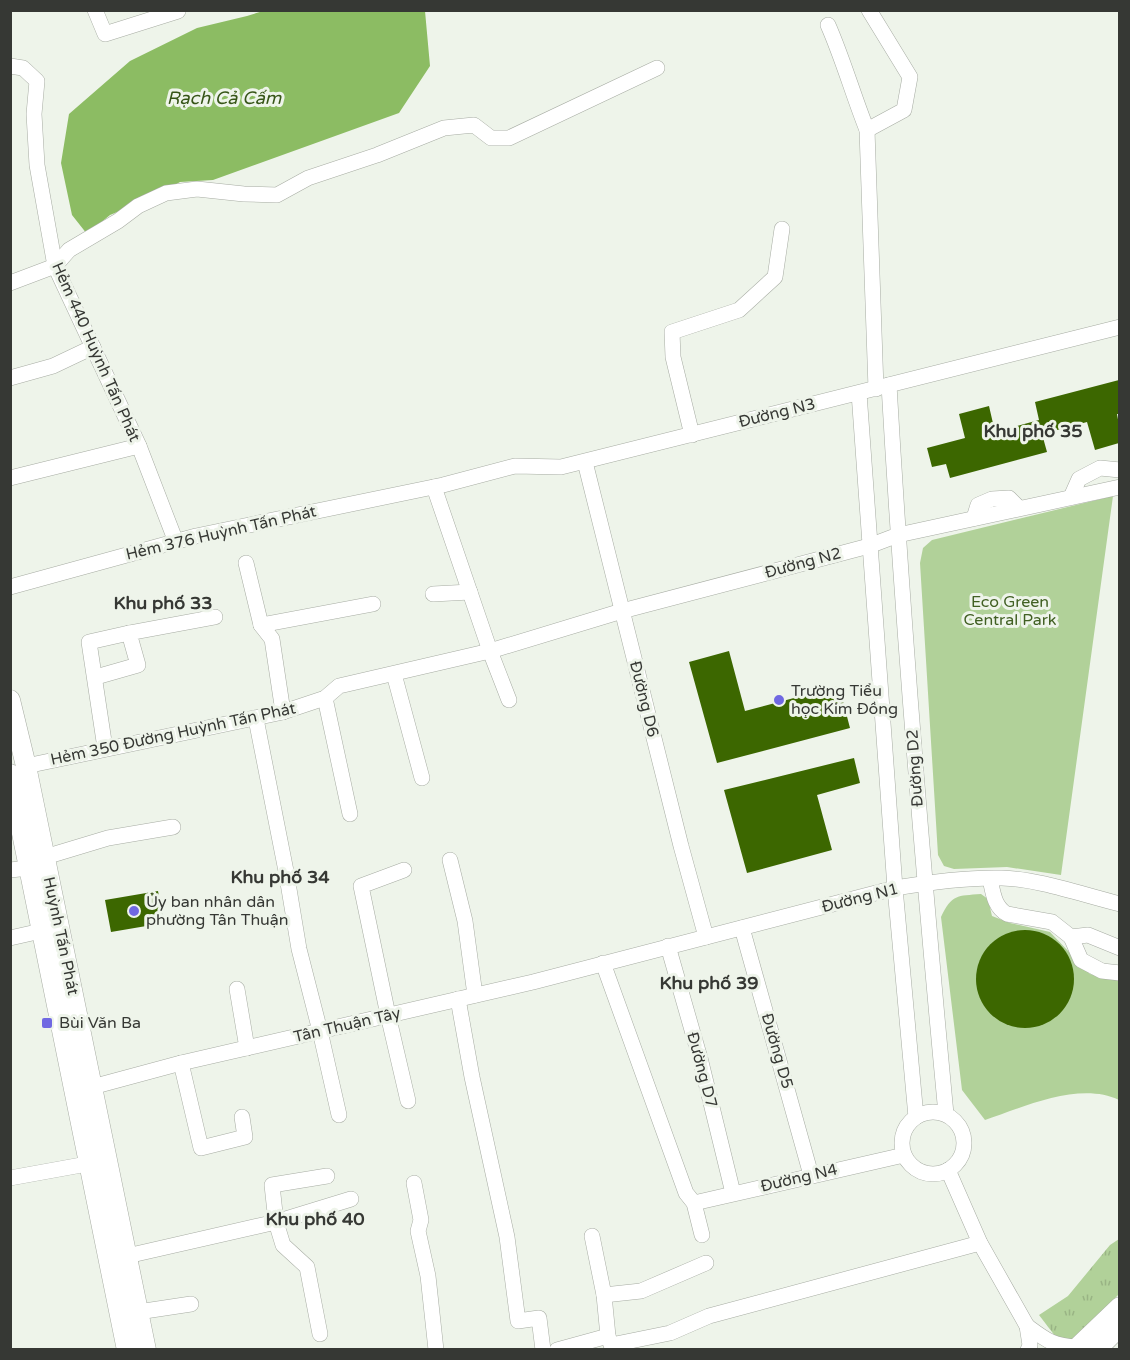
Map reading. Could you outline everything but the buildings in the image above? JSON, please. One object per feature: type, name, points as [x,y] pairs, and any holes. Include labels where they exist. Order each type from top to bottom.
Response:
[{"type":"main road","name":"Huỳnh Tấn Phát","points":[[10,700],[28,865],[41,931],[98,1162],[127,1256],[146,1350]]},
{"type":"main road","name":"Huỳnh Tấn Phát","points":[[28,865],[92,1087],[98,1162],[127,1350]]},
{"type":"main road","points":[[1083,1349],[1113,1323],[1119,1307]]},
{"type":"street","points":[[95,10],[105,34],[178,11]]},
{"type":"street","points":[[867,130],[904,110],[910,78],[869,10]]},
{"type":"street","name":"Đường D2","points":[[828,25],[841,54],[867,130],[883,387],[898,535],[924,883],[946,1114]]},
{"type":"street","name":"Hẻm 440 Huỳnh Tấn Phát","points":[[10,66],[23,68],[37,81],[34,114],[37,165],[55,266],[139,446],[176,542]]},
{"type":"street","points":[[10,283],[55,266],[69,250],[118,221],[138,206],[166,193],[197,189],[277,195],[308,178],[377,155],[444,128],[474,125],[491,138],[509,138],[657,68]]},
{"type":"street","points":[[692,435],[673,357],[672,332],[739,310],[775,278],[782,230]]},
{"type":"street","name":"Đường N3","points":[[434,487],[515,466],[561,467],[585,462],[1119,327]]},
{"type":"street","points":[[10,378],[53,366],[93,347]]},
{"type":"street","name":"Đường D2","points":[[859,393],[869,546],[916,1117]]},
{"type":"street","points":[[10,478],[139,446]]},
{"type":"street","name":"Đường D6","points":[[585,462],[706,937]]},
{"type":"street","points":[[1071,497],[1079,479],[1100,468],[1119,470]]},
{"type":"street","name":"Đường N2","points":[[490,651],[622,611],[869,546],[898,535],[1119,486]]},
{"type":"street","points":[[434,487],[509,700]]},
{"type":"street","name":"Hẻm 376 Huỳnh Tấn Phát","points":[[10,587],[176,542],[434,487]]},
{"type":"street","points":[[246,563],[261,625],[272,639],[284,712]]},
{"type":"street","points":[[432,594],[470,592]]},
{"type":"street","points":[[261,625],[373,604]]},
{"type":"street","points":[[105,748],[89,642],[214,617]]},
{"type":"street","points":[[96,677],[138,665],[129,633]]},
{"type":"street","name":"Hẻm 350 Đường Huỳnh Tấn Phát","points":[[16,770],[105,748],[284,712],[325,698],[339,686],[490,651]]},
{"type":"street","points":[[394,674],[422,778]]},
{"type":"street","points":[[325,698],[350,814]]},
{"type":"street","points":[[256,719],[299,949],[339,1115]]},
{"type":"street","points":[[28,865],[108,838],[173,827]]},
{"type":"street","points":[[450,860],[465,921],[475,995]]},
{"type":"street","points":[[404,870],[361,886],[408,1101]]},
{"type":"street","name":"Đường N1","points":[[603,963],[896,888],[924,883],[1003,878],[1041,884],[1119,904]]},
{"type":"street","points":[[990,879],[993,897],[1000,911],[1052,922],[1071,937],[1081,960],[1102,971],[1119,973]]},
{"type":"street","name":"Đường D5","points":[[742,928],[811,1175]]},
{"type":"street","points":[[10,938],[41,931]]},
{"type":"street","points":[[1071,937],[1088,935],[1119,948]]},
{"type":"street","name":"Đường D7","points":[[668,946],[700,1058],[733,1193]]},
{"type":"street","points":[[603,963],[686,1192],[694,1203],[702,1234]]},
{"type":"street","name":"Tân Thuận Tây","points":[[92,1087],[603,963]]},
{"type":"street","points":[[237,989],[247,1048]]},
{"type":"street","points":[[458,999],[472,1077],[507,1237],[518,1321],[539,1318],[543,1350]]},
{"type":"street","points":[[180,1064],[201,1148],[245,1137],[242,1117]]},
{"type":"street","points":[[930,1112],[946,1114],[958,1124],[964,1137],[960,1160],[941,1173],[926,1173],[913,1167],[904,1155],[902,1142],[906,1128],[916,1117],[930,1112]]},
{"type":"street","name":"Đường N4","points":[[694,1203],[904,1155]]},
{"type":"street","points":[[10,1178],[98,1162]]},
{"type":"street","points":[[948,1170],[980,1243],[1028,1326],[1050,1343],[1083,1349]]},
{"type":"street","points":[[320,1334],[307,1267],[283,1245],[276,1222],[272,1185],[327,1176]]},
{"type":"street","points":[[414,1183],[421,1220],[418,1231],[428,1276],[436,1350]]},
{"type":"street","points":[[127,1256],[276,1222],[351,1199]]},
{"type":"street","points":[[592,1236],[611,1345],[670,1333],[709,1316],[980,1243]]},
{"type":"street","points":[[604,1295],[641,1291],[706,1263]]},
{"type":"street","points":[[138,1312],[191,1304]]},
{"type":"street","points":[[1028,1326],[1029,1350]]},
{"type":"street","points":[[557,1350],[608,1336]]},
{"type":"green space","name":"Eco Green Central Park","points":[[1113,496],[1061,875],[1007,867],[954,869],[944,866],[938,855],[920,563],[923,548],[932,540]]},
{"type":"green space","points":[[981,894],[988,899],[992,916],[1010,923],[1050,932],[1090,974],[1119,979],[1119,1100],[1087,1093],[1069,1095],[1034,1103],[985,1120],[962,1090],[941,917],[952,900],[966,895]]},
{"type":"green space","points":[[1119,1239],[1119,1294],[1065,1349],[1039,1315],[1068,1296],[1110,1245]]},
{"type":"water","name":"Rạch Cả Cấm","points":[[263,11],[425,11],[430,66],[399,113],[213,180],[180,182],[153,197],[110,215],[87,234],[72,215],[61,163],[69,114],[130,61],[197,28]]},
{"type":"place","name":"Trường Tiểu học Kim Đồng","points":[[779,700]]},
{"type":"place","name":"Ủy ban nhân dân phường Tân Thuận","points":[[134,911]]},
{"type":"place","name":"Bùi Văn Ba","points":[[47,1023]]},
{"type":"district","name":"Khu phố 35","points":[[1033,431]]},
{"type":"district","name":"Khu phố 33","points":[[163,603]]},
{"type":"district","name":"Khu phố 34","points":[[280,877]]},
{"type":"district","name":"Khu phố 39","points":[[709,983]]},
{"type":"district","name":"Khu phố 40","points":[[315,1219]]}]
